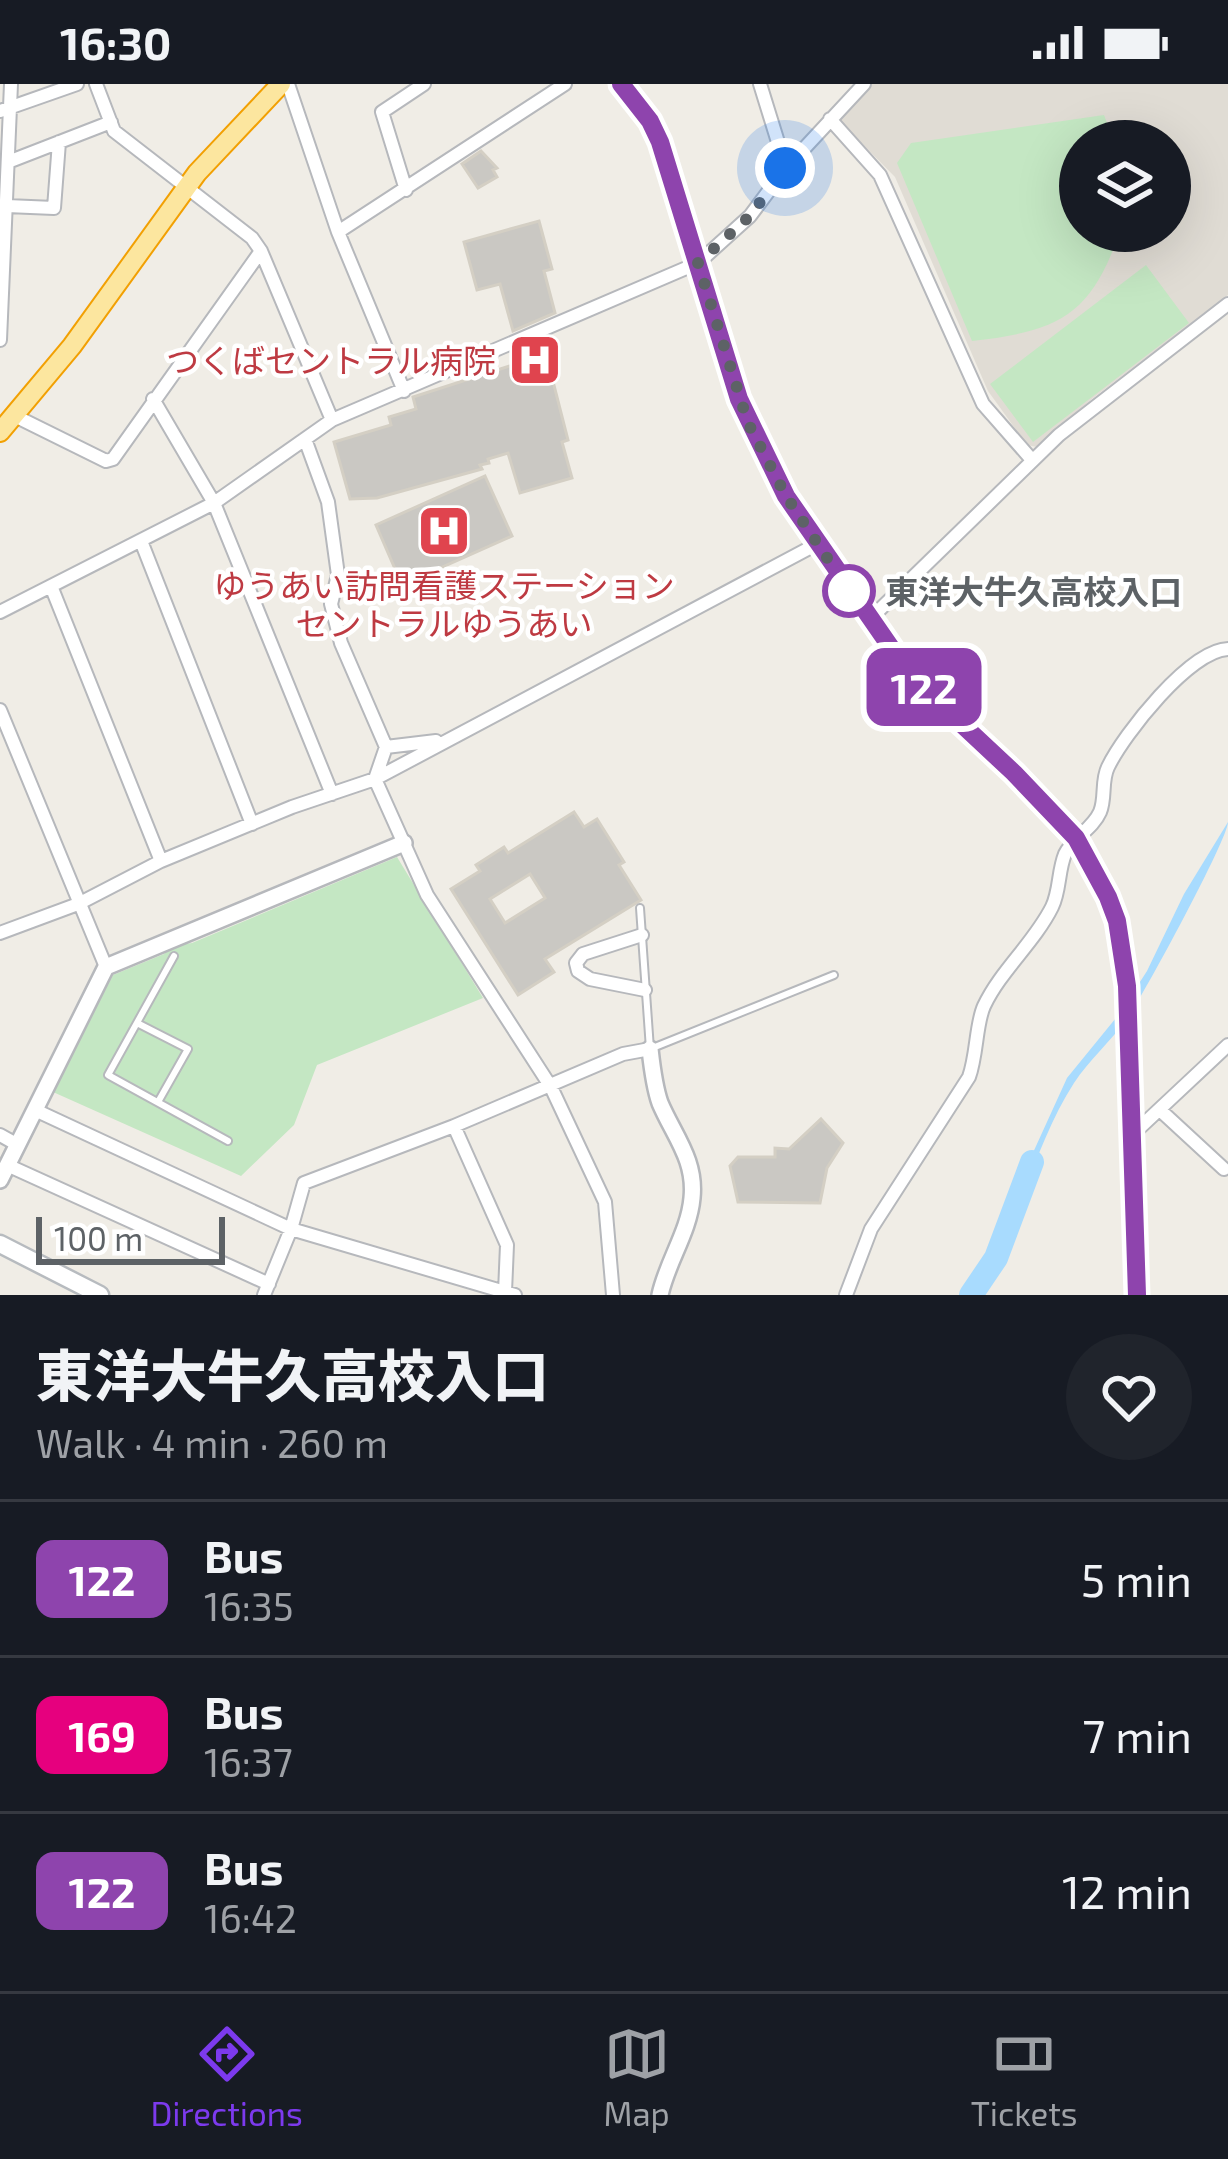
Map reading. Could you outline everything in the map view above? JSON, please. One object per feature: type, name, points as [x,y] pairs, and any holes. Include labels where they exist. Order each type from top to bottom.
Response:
[{"type":"highway","points":[[0,432],[72,346],[187,187],[285,84]]},
{"type":"main road","points":[[0,1244],[100,1295]]},
{"type":"street","points":[[0,340],[8,162],[5,110],[11,84]]},
{"type":"street","points":[[5,110],[77,84]]},
{"type":"street","points":[[97,84],[114,131],[252,238],[332,420]]},
{"type":"street","points":[[285,84],[338,232],[404,391]]},
{"type":"street","points":[[406,190],[382,112],[424,84]]},
{"type":"street","points":[[338,232],[565,84]]},
{"type":"street","points":[[621,84],[660,142],[748,423],[817,544],[869,620],[937,701],[1076,838],[1099,875],[1117,921],[1127,986],[1137,1295]]},
{"type":"street","points":[[760,84],[785,168]]},
{"type":"street","points":[[0,612],[214,503],[332,420],[698,263],[750,216],[785,168],[864,84]]},
{"type":"street","points":[[830,119],[880,176],[983,404],[1032,460]]},
{"type":"street","points":[[8,162],[111,122]]},
{"type":"street","points":[[7,206],[54,208],[59,142]]},
{"type":"street","points":[[15,416],[106,461],[113,459],[261,251]]},
{"type":"street","points":[[869,620],[1032,460],[1097,403],[1228,304]]},
{"type":"street","points":[[153,399],[214,503],[332,794]]},
{"type":"street","points":[[305,440],[328,502],[338,575],[331,604],[341,643],[386,747],[375,779],[427,895],[551,1087],[605,1202],[613,1295]]},
{"type":"street","points":[[141,541],[252,824]]},
{"type":"street","points":[[0,932],[78,904],[161,861],[375,779],[817,544]]},
{"type":"street","points":[[51,586],[161,861]]},
{"type":"street","points":[[846,1295],[871,1228],[969,1077],[983,1008],[1054,903],[1066,853],[1102,809],[1105,773],[1152,700],[1217,649],[1228,649]]},
{"type":"street","points":[[0,710],[106,967]]},
{"type":"street","points":[[386,747],[443,740]]},
{"type":"street","points":[[404,843],[106,967],[4,1173],[267,1289],[304,1183],[551,1087],[623,1054],[650,1048],[658,1099],[682,1142],[693,1182],[687,1224],[660,1295]]},
{"type":"street","points":[[642,935],[583,954],[576,963],[578,971],[590,979],[645,990]]},
{"type":"street","points":[[1133,1134],[1228,1045]]},
{"type":"street","points":[[35,1110],[291,1229],[510,1294],[507,1245],[454,1126]]},
{"type":"street","points":[[1160,1110],[1224,1168]]},
{"type":"street","points":[[0,1135],[18,1144]]},
{"type":"lane","points":[[640,908],[650,1048],[834,975]]},
{"type":"lane","points":[[174,956],[108,1075],[228,1142]]},
{"type":"lane","points":[[136,1023],[188,1049],[158,1102]]},
{"type":"shaded area","points":[[866,84],[1228,84],[1228,295],[1037,447],[1027,445],[988,391],[895,177],[837,118]]},
{"type":"green space","points":[[1104,115],[1106,120],[1070,120]]},
{"type":"green space","points":[[1059,122],[1059,252],[1112,252],[1083,301],[1068,314],[1028,332],[972,341],[897,163],[911,143]]},
{"type":"green space","points":[[1146,265],[1189,323],[1033,442],[990,384]]},
{"type":"green space","points":[[397,857],[483,998],[317,1065],[294,1125],[241,1176],[53,1092],[113,975],[164,954],[170,946],[192,943]]},
{"type":"water","points":[[1228,822],[1200,886],[1136,1005],[1074,1083],[1023,1193],[1016,1190],[1067,1078],[1147,971],[1184,894]]},
{"type":"building","points":[[481,151],[497,168],[493,170],[497,177],[478,188],[462,164]]},
{"type":"building","points":[[539,221],[552,269],[544,271],[555,313],[513,331],[500,284],[477,290],[464,242]]},
{"type":"building","name":"つくばセントラル病院","points":[[528,347],[531,358],[546,354],[568,440],[562,442],[572,478],[520,493],[508,453],[488,459],[489,463],[480,465],[482,469],[377,498],[350,499],[334,442],[391,425],[389,417],[416,409],[413,397],[522,362],[519,351]]},
{"type":"building","name":"ゆうあい訪問看護ステーション セントラルゆうあい","points":[[485,476],[512,536],[402,585],[376,525]]},
{"type":"building","points":[[574,812],[584,827],[597,819],[641,900],[545,959],[554,972],[518,995],[451,889],[480,871],[476,865],[504,847],[508,853]],"holes":[[[530,874],[545,898],[505,923],[490,899]]]},
{"type":"building","points":[[821,1119],[843,1143],[827,1168],[820,1203],[738,1202],[730,1166],[738,1157],[775,1157],[775,1148],[789,1149]]},
{"type":"waterway","points":[[971,1295],[996,1258],[1032,1162]]},
{"type":"bus line","name":"122","points":[[621,84],[660,142],[739,399],[786,496],[894,652],[937,701],[1042,801],[1076,838],[1099,875],[1117,921],[1127,986],[1137,1295]]},
{"type":"place","name":"つくばセントラル病院","points":[[535,360]]},
{"type":"place","name":"ゆうあい訪問看護ステーション セントラルゆうあい","points":[[444,531]]},
{"type":"place","name":"東洋大牛久高校入口","points":[[849,591]]},
{"type":"route","points":[[785,168],[750,216],[698,263],[748,423],[786,496],[849,591]]}]
